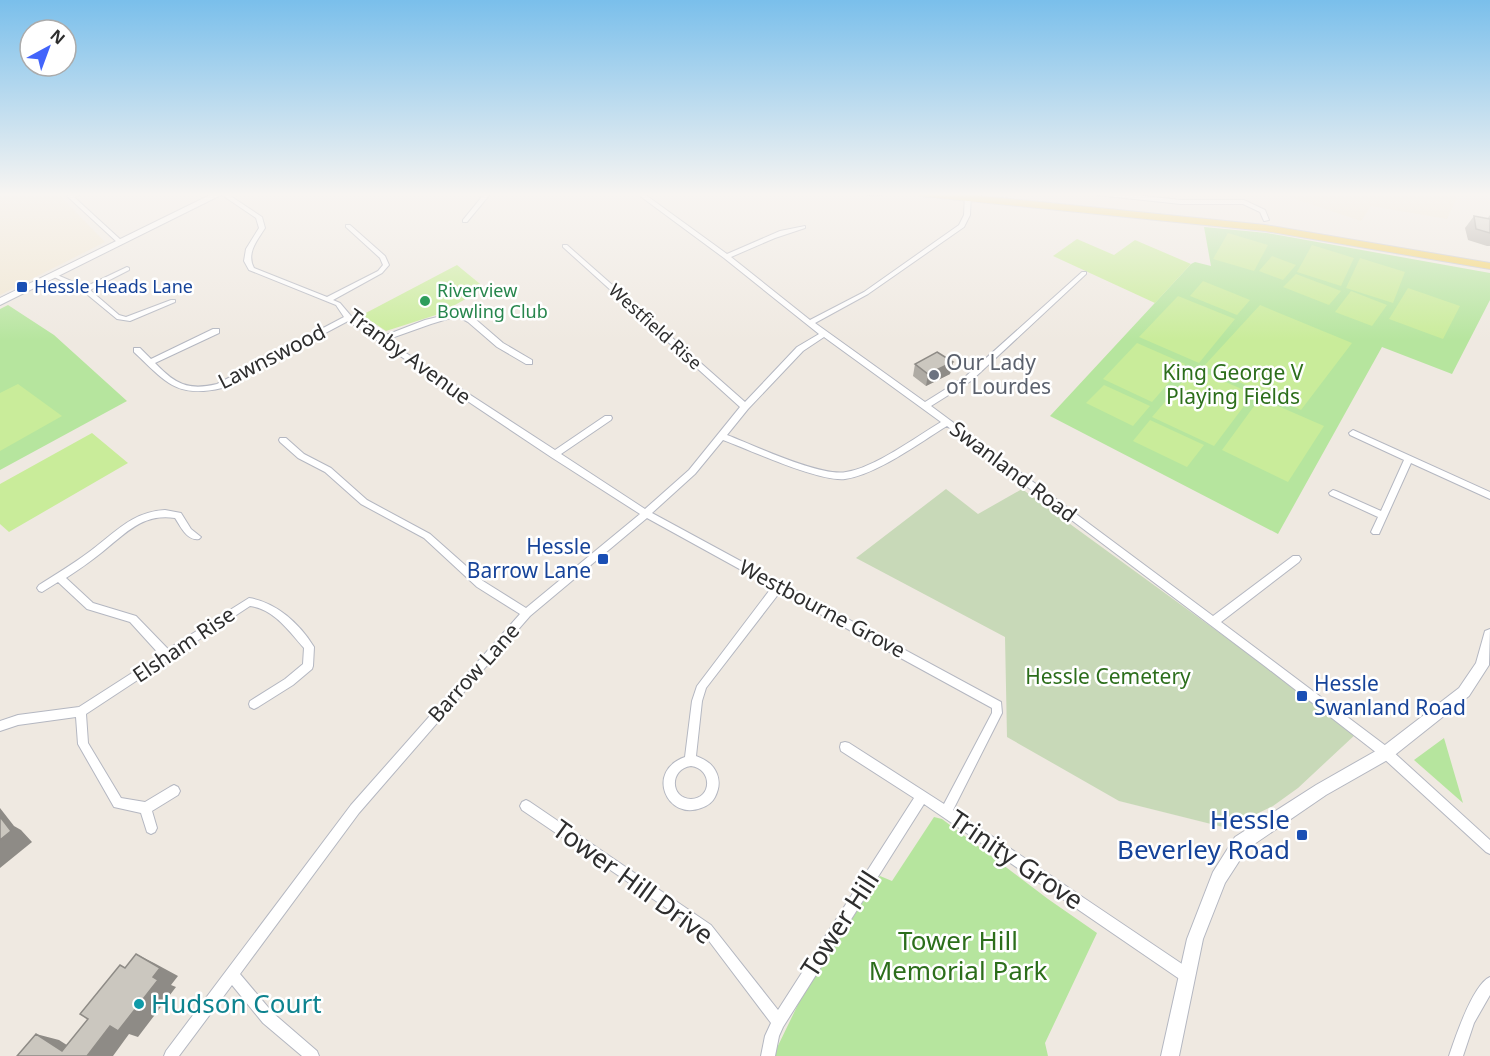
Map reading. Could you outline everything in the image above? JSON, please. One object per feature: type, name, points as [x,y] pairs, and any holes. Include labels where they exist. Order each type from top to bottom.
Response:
[{"type":"main road","points":[[1350,242],[1490,266]]},
{"type":"main road","points":[[1397,242],[1490,258]]},
{"type":"street","points":[[0,302],[119,242]]},
{"type":"street","name":"Tranby Avenue","points":[[253,242],[249,249],[247,261],[251,269],[263,276],[338,304],[348,318],[380,340],[488,413],[525,433],[554,455],[646,514]]},
{"type":"street","points":[[329,299],[380,272],[386,265],[383,257],[366,242]]},
{"type":"street","name":"Swanland Road","points":[[706,242],[824,334],[925,406],[1214,621],[1386,753],[1490,848]]},
{"type":"street","points":[[726,257],[760,242]]},
{"type":"street","points":[[810,323],[866,293],[939,242]]},
{"type":"street","name":"Westfield Rise","points":[[565,246],[745,407]]},
{"type":"street","points":[[85,290],[127,269]]},
{"type":"street","points":[[925,406],[968,379],[1084,273]]},
{"type":"street","points":[[53,274],[85,290],[117,317],[127,320],[172,301]]},
{"type":"street","points":[[380,340],[428,322],[458,314],[471,320],[500,345],[529,362]]},
{"type":"street","name":"Lawnswood","points":[[137,350],[181,388],[192,392],[207,390],[219,386],[348,318]]},
{"type":"street","points":[[151,362],[216,331]]},
{"type":"street","name":"Barrow Lane","points":[[171,1056],[355,809],[528,613],[646,514],[692,472],[745,407],[800,349],[824,334]]},
{"type":"street","points":[[554,455],[608,418]]},
{"type":"street","points":[[722,436],[817,471],[842,477],[859,472],[946,423]]},
{"type":"street","points":[[1353,433],[1490,496]]},
{"type":"street","points":[[283,440],[301,456],[328,470],[364,502],[427,536],[480,584],[528,613]]},
{"type":"street","points":[[1376,532],[1409,459]]},
{"type":"street","points":[[1333,493],[1383,515]]},
{"type":"street","points":[[42,588],[96,551],[126,526],[146,516],[165,512],[178,515],[188,531],[196,537]]},
{"type":"street","name":"Westbourne Grove","points":[[646,514],[998,705],[997,713],[946,812]]},
{"type":"street","points":[[1214,621],[1296,559]]},
{"type":"street","points":[[59,577],[90,606],[133,619],[168,656]]},
{"type":"street","points":[[690,761],[702,686],[779,586]]},
{"type":"street","name":"Elsham Rise","points":[[0,726],[18,720],[81,712],[249,603],[260,602],[271,608],[309,647],[308,666],[289,682],[254,704]]},
{"type":"street","points":[[1170,1056],[1195,939],[1219,878],[1241,843],[1321,790],[1386,753],[1464,692],[1486,667],[1490,634]]},
{"type":"street","points":[[81,712],[83,744],[118,803],[146,808],[174,791]]},
{"type":"street","name":"Trinity Grove","points":[[845,747],[946,812],[1186,975]]},
{"type":"street","name":"Tower Hill","points":[[768,1056],[772,1036],[778,1022],[922,796]]},
{"type":"street","name":"Tower Hill Drive","points":[[526,806],[707,929],[778,1022]]},
{"type":"street","points":[[146,808],[152,828]]},
{"type":"street","points":[[231,974],[268,1018],[312,1056]]},
{"type":"street","points":[[1456,1056],[1481,995],[1490,984]]},
{"type":"shaded area","points":[[0,242],[104,242],[0,295]]},
{"type":"green space","points":[[1072,242],[1085,242],[1114,255],[1132,242],[1140,242],[1191,264],[1155,303],[1053,256]]},
{"type":"green space","name":"King George V Playing Fields","points":[[1207,242],[1319,242],[1490,273],[1490,300],[1452,374],[1382,347],[1278,534],[1050,416],[1191,264],[1195,262],[1211,266]]},
{"type":"green space","points":[[1223,242],[1259,242],[1268,245],[1254,271],[1213,259]]},
{"type":"green space","points":[[1312,245],[1354,258],[1341,286],[1297,272]]},
{"type":"green space","points":[[1272,256],[1296,265],[1283,280],[1259,271]]},
{"type":"green space","points":[[1360,258],[1405,272],[1393,303],[1346,288]]},
{"type":"green space","name":"Riverview Bowling Club","points":[[457,265],[485,288],[439,314],[386,331],[362,315]]},
{"type":"green space","points":[[1296,274],[1341,291],[1329,305],[1283,287]]},
{"type":"green space","points":[[1203,281],[1250,300],[1237,315],[1190,296]]},
{"type":"green space","points":[[1408,288],[1460,306],[1443,339],[1389,319]]},
{"type":"green space","points":[[1351,291],[1387,305],[1372,326],[1335,312]]},
{"type":"green space","points":[[1178,296],[1235,319],[1199,363],[1139,337]]},
{"type":"green space","points":[[8,305],[54,335],[127,401],[0,470],[0,309]]},
{"type":"green space","points":[[1260,305],[1352,343],[1301,410],[1204,366]]},
{"type":"green space","points":[[1137,343],[1185,364],[1152,402],[1103,379]]},
{"type":"green space","points":[[1194,368],[1253,394],[1214,446],[1152,417]]},
{"type":"green space","points":[[18,384],[62,416],[0,451],[0,393]]},
{"type":"green space","points":[[1104,385],[1150,406],[1133,426],[1086,403]]},
{"type":"green space","points":[[1260,398],[1324,426],[1288,482],[1222,450]]},
{"type":"green space","points":[[1150,420],[1204,445],[1187,467],[1133,441]]},
{"type":"green space","points":[[92,433],[128,463],[9,532],[0,524],[0,484]]},
{"type":"green space","name":"Hessle Cemetery","points":[[946,489],[978,514],[1022,489],[1357,733],[1298,788],[1273,806],[1227,828],[1119,801],[1007,737],[1005,637],[856,558]]},
{"type":"green space","points":[[1444,738],[1463,803],[1414,760]]},
{"type":"green space","name":"Tower Hill Memorial Park","points":[[934,817],[942,819],[1097,933],[1045,1043],[1048,1056],[773,1056],[805,990],[880,876],[892,881]]},
{"type":"building","points":[[937,352],[953,362],[928,374],[915,364]]},
{"type":"building","points":[[0,819],[11,831],[0,840]]},
{"type":"building","points":[[136,954],[160,968],[153,977],[158,980],[118,1031],[110,1026],[87,1056],[17,1056],[36,1034],[62,1051],[88,1019],[80,1014],[120,965],[125,968]]},
{"type":"place","name":"Hessle Heads Lane","points":[[22,287]]},
{"type":"place","name":"Riverview Bowling Club","points":[[425,301]]},
{"type":"place","name":"Our Lady of Lourdes","points":[[934,375]]},
{"type":"place","name":"Hessle Barrow Lane","points":[[603,559]]},
{"type":"place","name":"Hessle Swanland Road","points":[[1302,696]]},
{"type":"place","name":"Hessle Beverley Road","points":[[1302,835]]},
{"type":"place","name":"Hudson Court","points":[[139,1004]]}]
